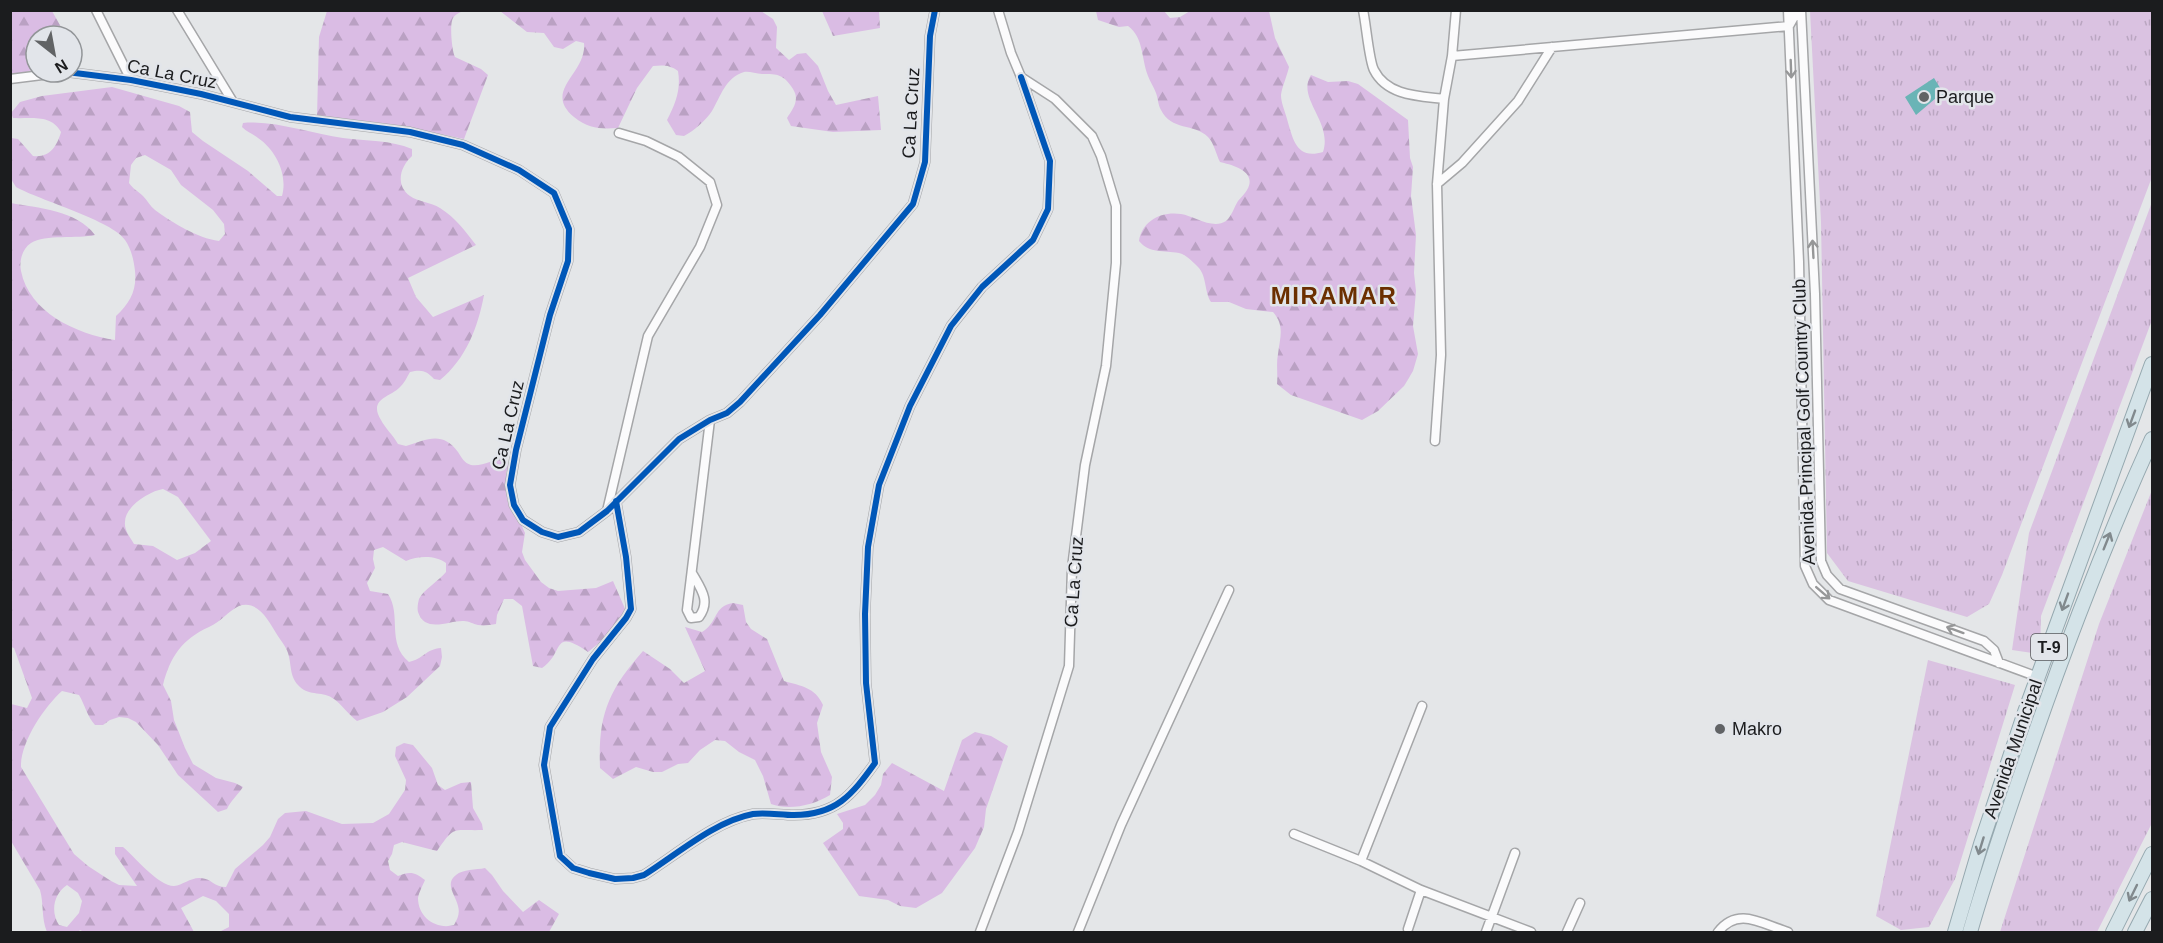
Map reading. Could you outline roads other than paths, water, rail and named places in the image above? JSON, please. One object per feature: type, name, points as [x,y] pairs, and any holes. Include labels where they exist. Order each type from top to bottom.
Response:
[{"type":"highway","name":"Avenida Municipal","points":[[1955,933],[1981,844],[2038,677],[2152,364]]},
{"type":"highway","name":"Avenida Municipal","points":[[1970,933],[1994,852],[2081,605],[2152,439]]},
{"type":"highway","points":[[2113,933],[2152,854]]},
{"type":"highway","points":[[2135,933],[2151,903]]},
{"type":"street","points":[[96,10],[131,80]]},
{"type":"street","points":[[177,10],[233,102]]},
{"type":"street","name":"Ca La Cruz","points":[[84,74],[131,80],[290,117],[410,132],[463,145],[519,170],[554,193],[569,229],[568,261],[550,315],[516,450],[510,485],[514,505],[523,520],[542,532],[558,537],[579,532],[607,511],[679,439],[710,420],[727,413],[740,402],[820,315],[913,204],[925,162],[930,36],[935,10]]},
{"type":"street","points":[[616,501],[626,557],[631,609],[593,659],[550,727],[544,765],[560,856],[573,868],[615,879],[645,875],[719,827],[753,814],[820,813],[846,799],[874,763],[866,683],[865,614],[868,547],[879,485],[910,406],[951,326],[982,288],[1033,240],[1048,209],[1050,161],[998,10]]},
{"type":"street","points":[[1364,10],[1374,70],[1381,78],[1389,86],[1408,95],[1444,99]]},
{"type":"street","points":[[1435,441],[1441,355],[1437,184],[1444,99],[1452,56],[1456,10]]},
{"type":"street","name":"Avenida Principal Golf Country Club","points":[[1788,10],[1799,262],[1805,566],[1813,584],[1829,600],[1999,663]]},
{"type":"street","points":[[1452,56],[1789,26],[1800,10]]},
{"type":"street","name":"Avenida Principal Golf Country Club","points":[[1800,10],[1815,294],[1821,561],[1827,575],[1840,589],[1984,641],[1994,650],[1999,663]]},
{"type":"street","points":[[1437,184],[1462,163],[1518,101],[1551,47]]},
{"type":"street","name":"Ca La Cruz","points":[[980,933],[1018,832],[1069,666],[1072,568],[1085,465],[1106,366],[1116,263],[1116,206],[1101,156],[1092,136],[1055,99],[1021,77]]},
{"type":"street","points":[[607,511],[648,336],[700,247],[717,205],[710,182],[679,157],[646,141],[619,134]]},
{"type":"street","points":[[692,573],[705,597],[706,609],[699,617],[691,618],[687,610],[710,420]]},
{"type":"street","points":[[1078,933],[1121,825],[1229,590]]},
{"type":"street","points":[[1999,663],[2038,677]]},
{"type":"street","points":[[1361,861],[1422,706]]},
{"type":"street","points":[[1294,834],[1361,861],[1421,890],[1531,933]]},
{"type":"street","points":[[1486,933],[1515,853]]},
{"type":"street","points":[[1408,929],[1421,890]]},
{"type":"street","points":[[1567,933],[1580,903]]},
{"type":"street","points":[[1718,933],[1731,920],[1743,917],[1788,933]]},
{"type":"water","name":"Parque","points":[[1934,78],[1945,96],[1936,98],[1916,115],[1905,97]]},
{"type":"place","name":"Parque","points":[[1924,97]]},
{"type":"place","name":"Makro","points":[[1720,729]]},
{"type":"district","name":"MIRAMAR","points":[[1334,295]]}]
